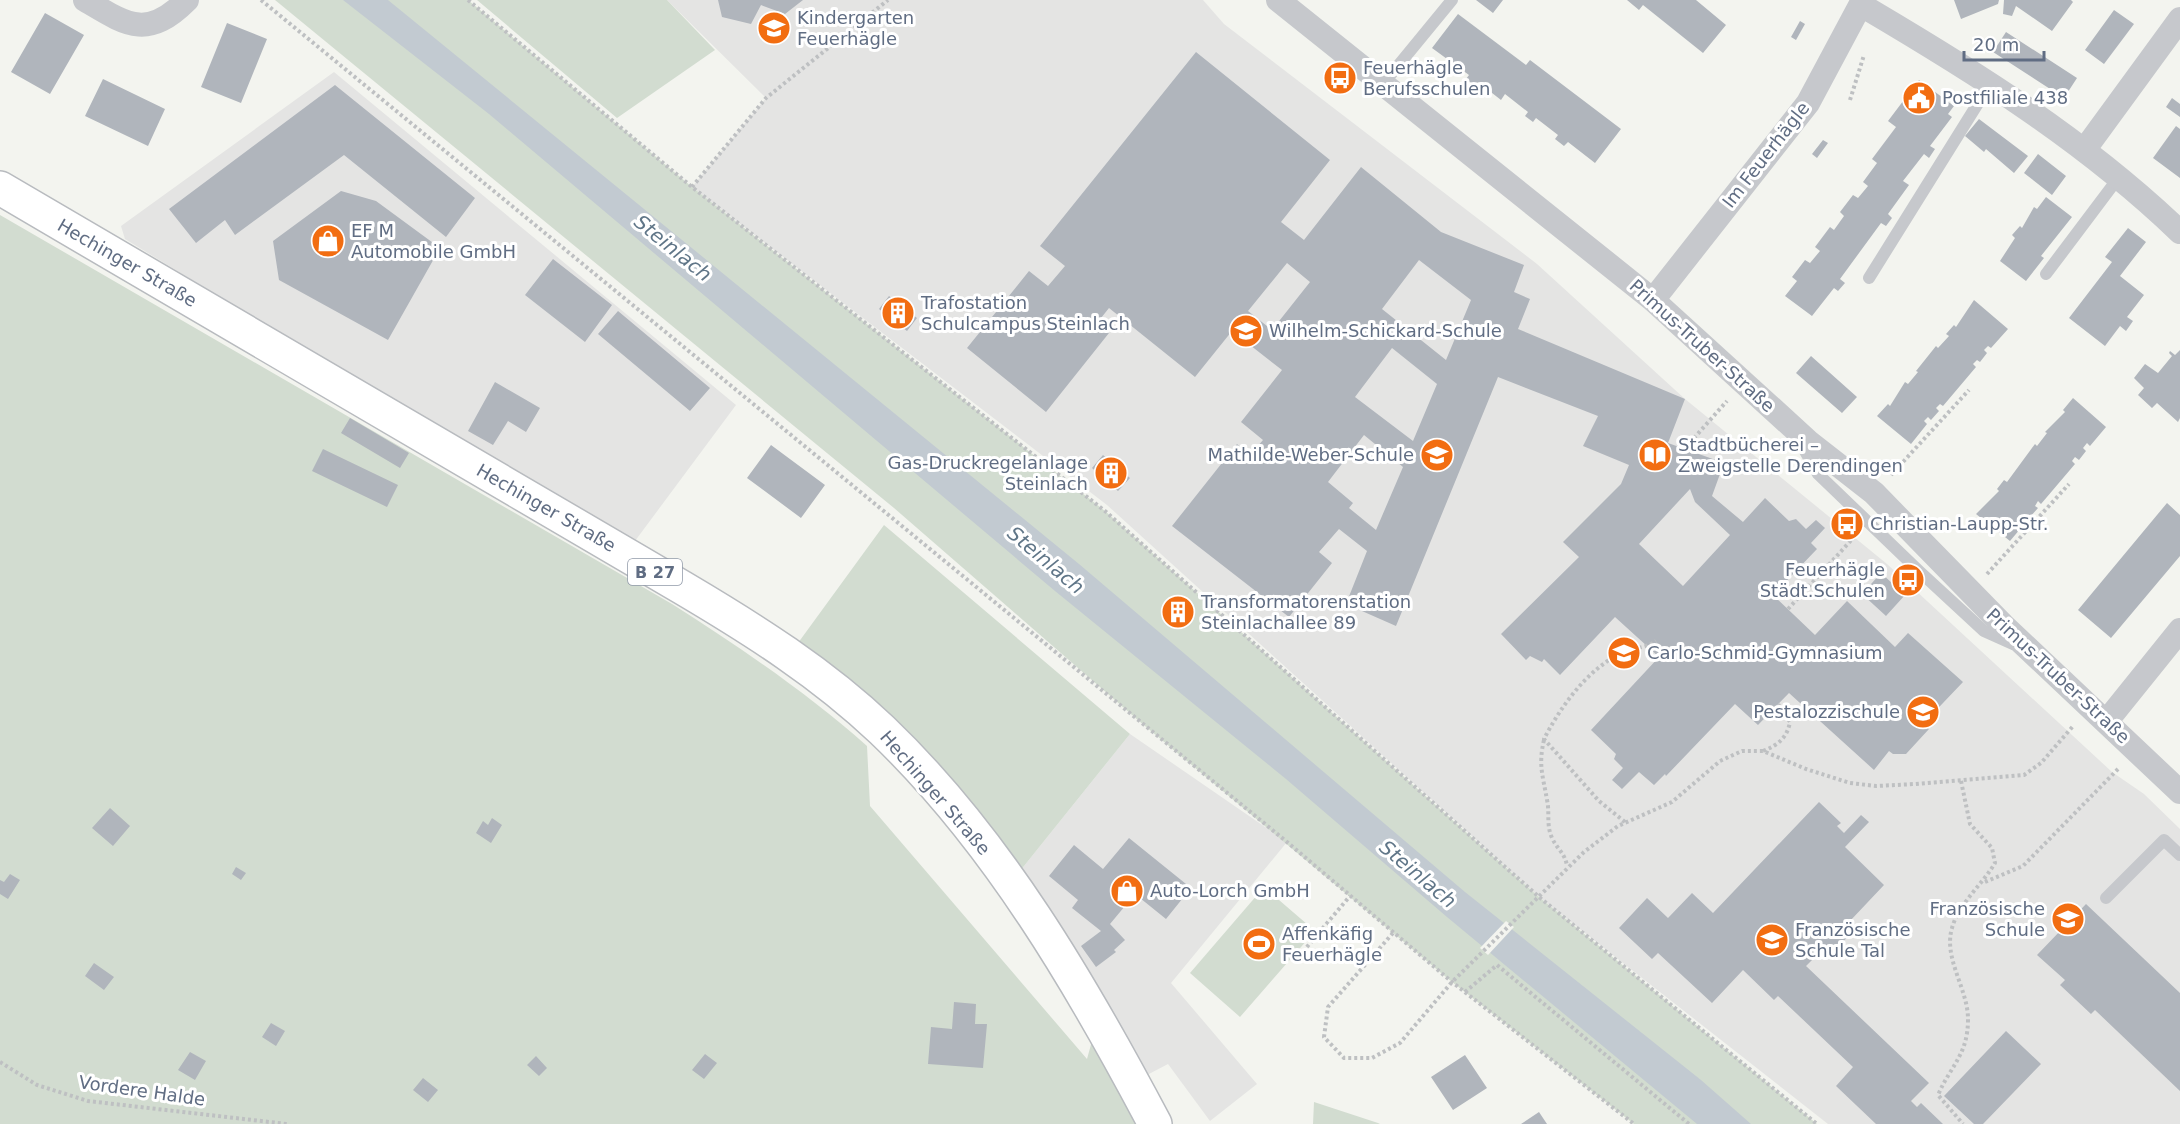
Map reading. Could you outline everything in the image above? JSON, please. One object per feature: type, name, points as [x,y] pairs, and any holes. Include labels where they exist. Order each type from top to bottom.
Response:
[{"type":"main road","name":"Hechinger Straße","points":[[0,188],[702,599],[758,633],[818,676],[900,749],[979,841],[1062,962],[1155,1124]]},
{"type":"street","points":[[84,0],[119,21],[141,27],[162,19],[187,0]]},
{"type":"street","name":"Primus-Truber-Straße","points":[[1278,0],[1653,300],[1790,424],[1874,493],[2033,654],[2180,792]]},
{"type":"street","points":[[1862,3],[1990,84],[2085,149],[2180,232]]},
{"type":"street","name":"Im Feuerhägle","points":[[1653,300],[1808,103],[1862,3]]},
{"type":"street","points":[[2085,149],[2180,19]]},
{"type":"street","points":[[2098,714],[2180,630]]},
{"type":"lane","points":[[1383,84],[1452,0]]},
{"type":"lane","points":[[1869,278],[1990,84]]},
{"type":"lane","points":[[2046,274],[2118,177]]},
{"type":"lane","points":[[1790,424],[1818,474],[1927,578],[1984,631],[2033,654]]},
{"type":"lane","points":[[2106,898],[2164,840],[2180,855]]},
{"type":"path","points":[[261,0],[1452,982],[1634,1124]]},
{"type":"path","points":[[468,0],[692,187],[1105,511],[1539,897],[1817,1124]]},
{"type":"path","points":[[692,187],[766,98],[888,0]]},
{"type":"path","points":[[1850,100],[1865,51],[1883,18]]},
{"type":"path","points":[[1686,447],[1743,382]]},
{"type":"path","points":[[1874,493],[1969,390]]},
{"type":"path","points":[[1970,592],[2069,484]]},
{"type":"path","points":[[1788,609],[1857,533]]},
{"type":"path","points":[[1568,867],[1566,854],[1553,840],[1547,822],[1548,802],[1540,759],[1544,739],[1576,688],[1586,679],[1619,654],[1656,641]]},
{"type":"path","points":[[1393,933],[1328,1008],[1324,1037],[1344,1058],[1372,1058],[1400,1043],[1452,982],[1512,921],[1568,867],[1625,822],[1672,802],[1720,762],[1742,751],[1763,751],[1773,747],[1788,731],[1790,722],[1778,704]]},
{"type":"path","points":[[1763,751],[1806,769],[1850,783],[1876,786],[2024,775],[2098,714]]},
{"type":"path","points":[[1544,739],[1599,801],[1625,822]]},
{"type":"path","points":[[1984,882],[2023,866],[2136,750]]},
{"type":"path","points":[[1961,781],[1970,824],[1992,848],[1995,862],[1984,882],[1960,908],[1951,930],[1951,950],[1968,1017],[1966,1044],[1962,1057],[1945,1079],[1938,1095],[1963,1124]]},
{"type":"path","points":[[1291,957],[1294,961],[1350,896]]},
{"type":"path","points":[[1465,992],[1497,965],[1689,1124]]},
{"type":"path","name":"Vordere Halde","points":[[0,1062],[37,1085],[88,1101],[287,1124]]},
{"type":"shaded area","points":[[275,0],[468,0],[692,187],[1105,511],[1539,897],[1817,1124],[1634,1124],[1452,982],[1139,721],[894,508]]},
{"type":"shaded area","points":[[477,0],[667,0],[715,50],[617,118]]},
{"type":"shaded area","points":[[667,0],[1203,0],[1224,24],[1537,264],[1685,399],[1887,564],[2112,772],[2144,794],[2180,829],[2180,1124],[1828,1124],[1539,897],[1107,505],[692,187],[766,98]]},
{"type":"shaded area","points":[[334,72],[736,405],[635,541],[310,352],[125,239],[121,226]]},
{"type":"shaded area","points":[[0,215],[672,604],[748,654],[820,707],[867,746],[870,806],[1087,1059],[1098,1019],[1155,1124],[0,1124]]},
{"type":"shaded area","points":[[884,525],[1130,734],[1020,871],[798,643]]},
{"type":"shaded area","points":[[1130,734],[1287,842],[1171,983],[1257,1084],[1210,1121],[1168,1064],[1147,1075],[1020,871]]},
{"type":"shaded area","name":"Affenkäfig Feuerhägle","points":[[1264,887],[1315,931],[1240,1017],[1190,973]]},
{"type":"shaded area","points":[[1314,1102],[1378,1123],[1380,1124],[1313,1124]]},
{"type":"water","name":"Steinlach","points":[[343,0],[388,0],[1079,564],[1465,892],[1701,1080],[1751,1124],[1697,1124],[1447,917],[1286,779],[1055,591],[489,114]]},
{"type":"pier","points":[[1506,921],[1514,927],[1488,955],[1480,948]]},
{"type":"building","points":[[718,0],[803,0],[785,14],[761,5],[751,24],[722,17]]},
{"type":"building","points":[[1476,0],[1503,0],[1493,13]]},
{"type":"building","points":[[1627,0],[1696,0],[1726,25],[1703,53],[1643,5],[1639,10]]},
{"type":"building","points":[[1954,0],[1999,0],[1998,4],[1961,19]]},
{"type":"building","points":[[2004,0],[2071,0],[2073,2],[2052,31],[2016,6],[2012,16],[2003,14]]},
{"type":"building","points":[[2114,10],[2134,24],[2104,64],[2085,50]]},
{"type":"building","points":[[45,13],[84,35],[50,94],[11,72]]},
{"type":"building","points":[[1458,14],[1526,65],[1530,60],[1621,129],[1595,163],[1568,142],[1564,146],[1555,139],[1558,135],[1536,118],[1533,122],[1525,116],[1528,112],[1505,94],[1501,100],[1478,82],[1475,86],[1466,79],[1469,75],[1432,48]]},
{"type":"building","points":[[1800,21],[1805,24],[1796,40],[1791,37]]},
{"type":"building","points":[[227,23],[267,39],[241,103],[201,87]]},
{"type":"building","points":[[2006,32],[2077,78],[2064,98],[1993,52]]},
{"type":"building","points":[[1196,52],[1330,160],[1281,222],[1304,240],[1361,167],[1441,232],[1524,265],[1514,292],[1530,299],[1518,329],[1685,399],[1668,443],[1724,463],[1712,496],[1743,522],[1765,498],[1789,521],[1796,519],[1806,529],[1816,520],[1825,528],[1811,543],[1817,549],[1773,595],[1815,635],[1847,601],[1895,647],[1908,633],[1963,682],[1923,724],[1929,729],[1906,754],[1893,754],[1889,751],[1874,770],[1789,693],[1758,725],[1735,704],[1666,776],[1665,774],[1654,785],[1639,772],[1622,789],[1612,780],[1623,768],[1614,759],[1616,754],[1591,730],[1659,657],[1615,617],[1560,675],[1544,659],[1542,662],[1530,656],[1526,660],[1501,634],[1579,557],[1563,542],[1621,484],[1629,465],[1583,446],[1598,416],[1498,377],[1396,626],[1346,604],[1367,551],[1339,529],[1319,552],[1332,563],[1289,617],[1172,526],[1237,444],[1250,455],[1263,440],[1241,422],[1282,370],[1232,331],[1195,377],[1109,308],[1097,323],[1109,333],[1046,412],[967,348],[1029,271],[1048,286],[1065,266],[1040,246]],"holes":[[[1419,260],[1471,300],[1446,360],[1382,309]],[[1287,263],[1310,282],[1272,330],[1248,311]],[[1392,348],[1437,384],[1413,441],[1355,397]],[[1364,435],[1403,467],[1376,530],[1349,508],[1353,503],[1328,482]],[[1690,489],[1695,502],[1730,535],[1683,586],[1639,544]]]},
{"type":"building","points":[[103,79],[165,109],[148,146],[85,116]]},
{"type":"building","points":[[1919,80],[1954,106],[1948,114],[1952,117],[1930,146],[1935,149],[1929,158],[1924,154],[1903,181],[1909,185],[1888,214],[1892,218],[1886,226],[1881,223],[1840,279],[1845,283],[1838,291],[1834,288],[1812,316],[1785,296],[1797,281],[1792,277],[1805,260],[1810,263],[1820,251],[1815,247],[1830,227],[1834,230],[1844,216],[1840,212],[1853,195],[1858,198],[1868,186],[1863,182],[1877,163],[1872,159],[1896,127],[1888,121]]},
{"type":"building","points":[[335,85],[475,198],[446,237],[344,155],[235,235],[225,220],[196,243],[169,209]]},
{"type":"building","points":[[2172,98],[2180,104],[2180,117],[2166,107]]},
{"type":"building","points":[[1979,119],[2028,156],[2014,173],[1986,149],[1984,152],[1965,136]]},
{"type":"building","points":[[2176,126],[2180,129],[2180,178],[2153,158]]},
{"type":"building","points":[[1823,140],[1828,143],[1817,158],[1812,154]]},
{"type":"building","points":[[2038,154],[2066,176],[2052,195],[2024,173]]},
{"type":"building","points":[[341,191],[376,201],[440,248],[388,340],[279,280],[273,241]]},
{"type":"building","points":[[2046,197],[2072,217],[2041,256],[2044,258],[2026,281],[2000,261],[2015,238],[2012,235],[2020,226],[2022,228],[2034,207],[2037,209]]},
{"type":"building","points":[[2128,228],[2146,242],[2120,276],[2144,295],[2127,317],[2133,321],[2126,331],[2120,326],[2105,346],[2069,318],[2112,262],[2105,257]]},
{"type":"building","points":[[553,259],[612,305],[585,342],[525,295]]},
{"type":"building","name":"Trafostation Schulcampus Steinlach","points":[[889,296],[917,318],[907,331],[879,309]]},
{"type":"building","points":[[1974,300],[2008,329],[1991,348],[1988,346],[1984,350],[1987,353],[1980,362],[1977,360],[1973,364],[1976,367],[1943,406],[1940,404],[1936,408],[1939,411],[1931,420],[1928,417],[1924,421],[1927,424],[1911,444],[1877,416],[1888,404],[1890,406],[1905,382],[1908,384],[1936,346],[1938,348],[1949,336],[1946,334],[1954,325],[1956,327]]},
{"type":"building","points":[[618,311],[710,388],[690,411],[598,334]]},
{"type":"building","points":[[2180,350],[2180,418],[2178,422],[2157,403],[2152,408],[2138,395],[2144,388],[2134,378],[2145,364],[2158,373],[2172,356],[2170,351],[2175,355]]},
{"type":"building","points":[[1811,356],[1857,397],[1842,413],[1796,373]]},
{"type":"building","points":[[495,382],[540,408],[526,432],[508,421],[493,445],[468,431]]},
{"type":"building","points":[[2073,398],[2106,427],[2090,446],[2087,443],[2083,448],[2086,451],[2079,460],[2075,457],[2072,461],[2075,464],[2041,504],[2038,501],[2035,506],[2038,508],[2030,517],[2027,515],[2023,519],[2026,522],[2010,541],[1976,514],[1999,491],[1997,489],[2004,480],[2007,482],[2035,444],[2037,446],[2047,433],[2045,432],[2065,412],[2063,410]]},
{"type":"building","points":[[350,418],[409,453],[400,468],[341,433]]},
{"type":"building","points":[[771,445],[825,485],[801,518],[747,478]]},
{"type":"building","points":[[323,449],[398,485],[387,507],[312,471]]},
{"type":"building","name":"Gas-Druckregelanlage Steinlach","points":[[1103,455],[1130,478],[1118,491],[1092,468]]},
{"type":"building","points":[[2167,503],[2180,515],[2180,556],[2111,638],[2078,610]]},
{"type":"building","points":[[1881,573],[1905,595],[1886,616],[1862,594]]},
{"type":"building","name":"Transformatorenstation Steinlachallee 89","points":[[1176,597],[1192,612],[1180,626],[1164,611]]},
{"type":"building","points":[[1819,802],[1841,823],[1837,826],[1844,833],[1861,815],[1869,822],[1845,847],[1884,885],[1850,921],[1857,927],[1826,960],[1819,953],[1806,966],[1929,1083],[1911,1101],[1917,1107],[1921,1103],[1943,1124],[1876,1124],[1836,1086],[1853,1067],[1778,996],[1774,1000],[1743,970],[1712,1003],[1658,953],[1652,959],[1619,928],[1647,898],[1668,918],[1692,893],[1713,913]]},
{"type":"building","points":[[110,808],[130,826],[113,846],[92,828]]},
{"type":"building","points":[[492,818],[502,825],[491,843],[476,833],[483,821],[488,825]]},
{"type":"building","name":"Auto-Lorch GmbH","points":[[1129,838],[1191,888],[1166,919],[1135,894],[1110,924],[1125,940],[1114,950],[1116,952],[1096,967],[1081,946],[1101,931],[1072,908],[1078,900],[1049,876],[1074,845],[1103,869]]},
{"type":"building","points":[[236,867],[246,873],[241,880],[232,874]]},
{"type":"building","points":[[10,874],[20,880],[8,899],[0,894],[0,880],[4,882]]},
{"type":"building","points":[[2086,904],[2180,993],[2180,1091],[2095,1010],[2091,1014],[2060,985],[2065,980],[2037,955]]},
{"type":"building","points":[[94,963],[114,977],[104,990],[85,976]]},
{"type":"building","points":[[954,1002],[976,1004],[975,1024],[987,1024],[983,1068],[928,1064],[931,1027],[952,1029]]},
{"type":"building","points":[[271,1023],[285,1031],[276,1046],[262,1037]]},
{"type":"building","points":[[2006,1031],[2041,1064],[1983,1124],[1974,1124],[1944,1096]]},
{"type":"building","points":[[190,1052],[206,1061],[195,1080],[178,1070]]},
{"type":"building","points":[[705,1054],[717,1063],[704,1079],[692,1070]]},
{"type":"building","points":[[1465,1055],[1487,1088],[1453,1110],[1431,1077]]},
{"type":"building","points":[[536,1056],[547,1068],[539,1076],[527,1065]]},
{"type":"building","points":[[423,1078],[438,1090],[428,1102],[413,1090]]},
{"type":"building","points":[[1539,1112],[1547,1124],[1521,1124]]},
{"type":"place","name":"Kindergarten Feuerhägle","points":[[774,28]]},
{"type":"place","name":"Feuerhägle Berufsschulen","points":[[1340,78]]},
{"type":"place","name":"Postfiliale 438","points":[[1919,98]]},
{"type":"place","name":"EF M Automobile GmbH","points":[[328,241]]},
{"type":"place","name":"Trafostation Schulcampus Steinlach","points":[[898,313]]},
{"type":"place","name":"Wilhelm-Schickard-Schule","points":[[1246,331]]},
{"type":"place","name":"Mathilde-Weber-Schule","points":[[1437,455]]},
{"type":"place","name":"Stadtbücherei – Zweigstelle Derendingen","points":[[1655,455]]},
{"type":"place","name":"Gas-Druckregelanlage Steinlach","points":[[1111,473]]},
{"type":"place","name":"Christian-Laupp-Str.","points":[[1847,524]]},
{"type":"place","name":"Feuerhägle Städt.Schulen","points":[[1908,580]]},
{"type":"place","name":"Transformatorenstation Steinlachallee 89","points":[[1178,612]]},
{"type":"place","name":"Carlo-Schmid-Gymnasium","points":[[1624,653]]},
{"type":"place","name":"Pestalozzischule","points":[[1923,712]]},
{"type":"place","name":"Auto-Lorch GmbH","points":[[1127,891]]},
{"type":"place","name":"Französische Schule","points":[[2068,919]]},
{"type":"place","name":"Französische Schule Tal","points":[[1772,940]]},
{"type":"place","name":"Affenkäfig Feuerhägle","points":[[1259,944]]}]
